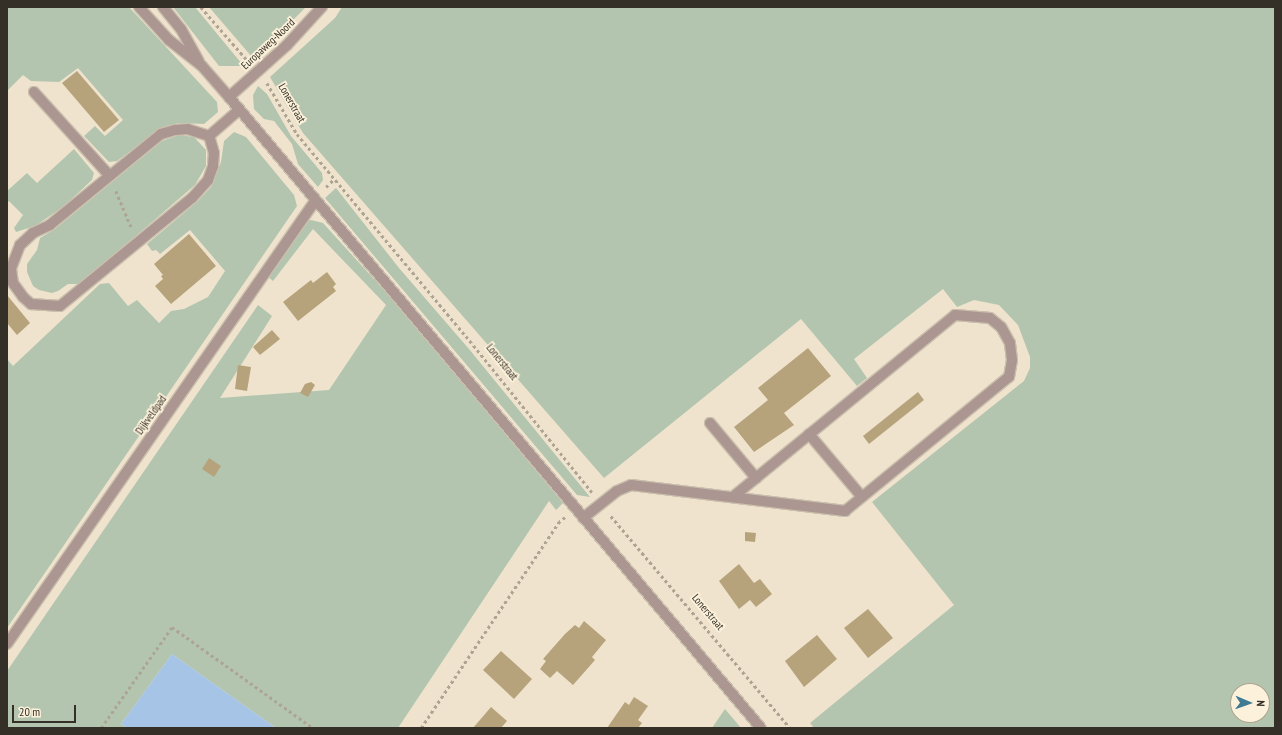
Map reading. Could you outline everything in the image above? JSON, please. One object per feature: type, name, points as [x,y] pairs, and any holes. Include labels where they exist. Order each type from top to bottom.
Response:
[{"type":"street","points":[[139,7],[169,40],[202,66],[229,97],[315,201],[761,728]]},
{"type":"street","points":[[163,7],[181,29],[202,66]]},
{"type":"street","name":"Europaweg-Noord","points":[[229,97],[256,70],[287,45],[322,7]]},
{"type":"street","points":[[34,92],[110,176]]},
{"type":"street","points":[[209,136],[239,110]]},
{"type":"street","points":[[188,129],[209,136],[214,153],[208,180],[192,198],[60,306],[31,304],[13,283],[11,269],[20,245],[33,234],[50,225],[161,134],[175,130],[188,129]]},
{"type":"street","name":"Dijkveldpad","points":[[7,644],[315,201]]},
{"type":"street","points":[[584,518],[617,491],[631,486],[844,511],[1009,377],[1012,360],[1010,343],[1000,327],[990,318],[955,315],[733,497]]},
{"type":"street","points":[[710,423],[756,478]]},
{"type":"street","points":[[809,434],[862,496]]},
{"type":"path","name":"Lonerstraat","points":[[201,7],[268,84],[297,134],[466,336],[601,503],[790,728]]},
{"type":"path","points":[[110,176],[128,221],[140,242]]},
{"type":"path","points":[[421,728],[558,523],[575,508]]},
{"type":"path","points":[[101,728],[172,627],[313,728]]},
{"type":"green space","points":[[9,7],[129,7],[217,102],[218,112],[204,124],[179,123],[163,127],[117,161],[109,162],[84,136],[95,126],[105,136],[123,120],[78,68],[59,82],[31,81],[23,75],[7,91],[7,9]]},
{"type":"green space","points":[[173,7],[195,7],[242,64],[240,66],[219,66]]},
{"type":"green space","points":[[209,7],[306,7],[272,41],[252,57]]},
{"type":"green space","points":[[342,7],[1275,7],[1275,728],[814,728],[810,723],[954,605],[872,502],[1024,381],[1030,368],[1030,357],[1018,325],[999,305],[974,300],[957,307],[943,289],[854,359],[867,378],[857,386],[801,319],[604,478],[303,133],[270,77],[335,18]]},
{"type":"green space","points":[[258,86],[267,94],[291,136],[322,173],[323,180],[318,187],[298,164],[292,144],[274,121],[264,119],[254,109],[253,95]]},
{"type":"green space","points":[[234,132],[246,137],[294,195],[297,206],[7,628],[7,359],[13,366],[100,284],[109,283],[128,306],[137,300],[159,323],[171,311],[184,309],[208,297],[225,271],[190,230],[160,254],[156,250],[152,251],[147,244],[197,202],[211,187],[221,162],[224,141]]},
{"type":"green space","points":[[179,135],[194,137],[206,150],[206,166],[195,185],[80,284],[68,284],[52,293],[39,290],[33,286],[27,272],[27,264],[37,250],[40,238],[55,229],[162,141]]},
{"type":"green space","points":[[74,149],[94,173],[92,180],[63,207],[35,226],[16,232],[14,228],[23,215],[9,201],[7,203],[7,191],[27,173],[37,183]]},
{"type":"green space","points":[[336,188],[399,268],[469,349],[590,497],[577,495],[325,198]]},
{"type":"green space","points":[[311,220],[323,223],[392,299],[563,503],[556,510],[549,501],[398,728],[276,728],[172,654],[121,724],[127,728],[7,728],[7,671],[258,305],[272,316],[220,398],[329,390],[386,305],[313,229],[273,281],[266,275],[304,222]]},
{"type":"green space","points":[[725,709],[741,728],[712,728]]},
{"type":"water","points":[[172,654],[276,728],[127,728],[121,724]]},
{"type":"building","points":[[77,71],[119,120],[104,132],[62,83]]},
{"type":"building","points":[[189,234],[216,266],[171,304],[155,286],[163,279],[161,276],[163,275],[154,264]]},
{"type":"building","points":[[327,272],[336,284],[333,287],[336,291],[298,321],[283,302],[311,280],[313,283]]},
{"type":"building","points":[[7,295],[30,323],[17,335],[7,323]]},
{"type":"building","points":[[272,330],[280,339],[260,355],[253,347]]},
{"type":"building","points":[[808,348],[831,376],[784,413],[794,425],[754,452],[734,427],[768,400],[758,388]]},
{"type":"building","points":[[238,365],[251,367],[247,391],[235,389]]},
{"type":"building","points":[[311,382],[315,385],[308,397],[300,393],[305,384]]},
{"type":"building","points":[[918,392],[924,400],[869,444],[863,436]]},
{"type":"building","points":[[209,458],[221,466],[214,477],[202,469]]},
{"type":"building","points":[[745,532],[756,533],[755,542],[745,541]]},
{"type":"building","points":[[739,564],[754,583],[760,579],[772,594],[756,607],[750,600],[739,609],[719,581]]},
{"type":"building","points":[[868,609],[893,638],[868,658],[844,628]]},
{"type":"building","points":[[584,621],[606,640],[592,657],[595,660],[573,685],[557,671],[550,678],[540,669],[546,661],[543,659],[565,634],[575,625],[579,628]]},
{"type":"building","points":[[817,635],[837,659],[804,687],[785,661]]},
{"type":"building","points":[[501,651],[532,679],[514,699],[483,670]]},
{"type":"building","points":[[634,697],[648,706],[638,720],[642,723],[638,728],[607,728],[625,702],[629,705]]},
{"type":"building","points":[[491,707],[507,721],[501,728],[473,728]]}]
